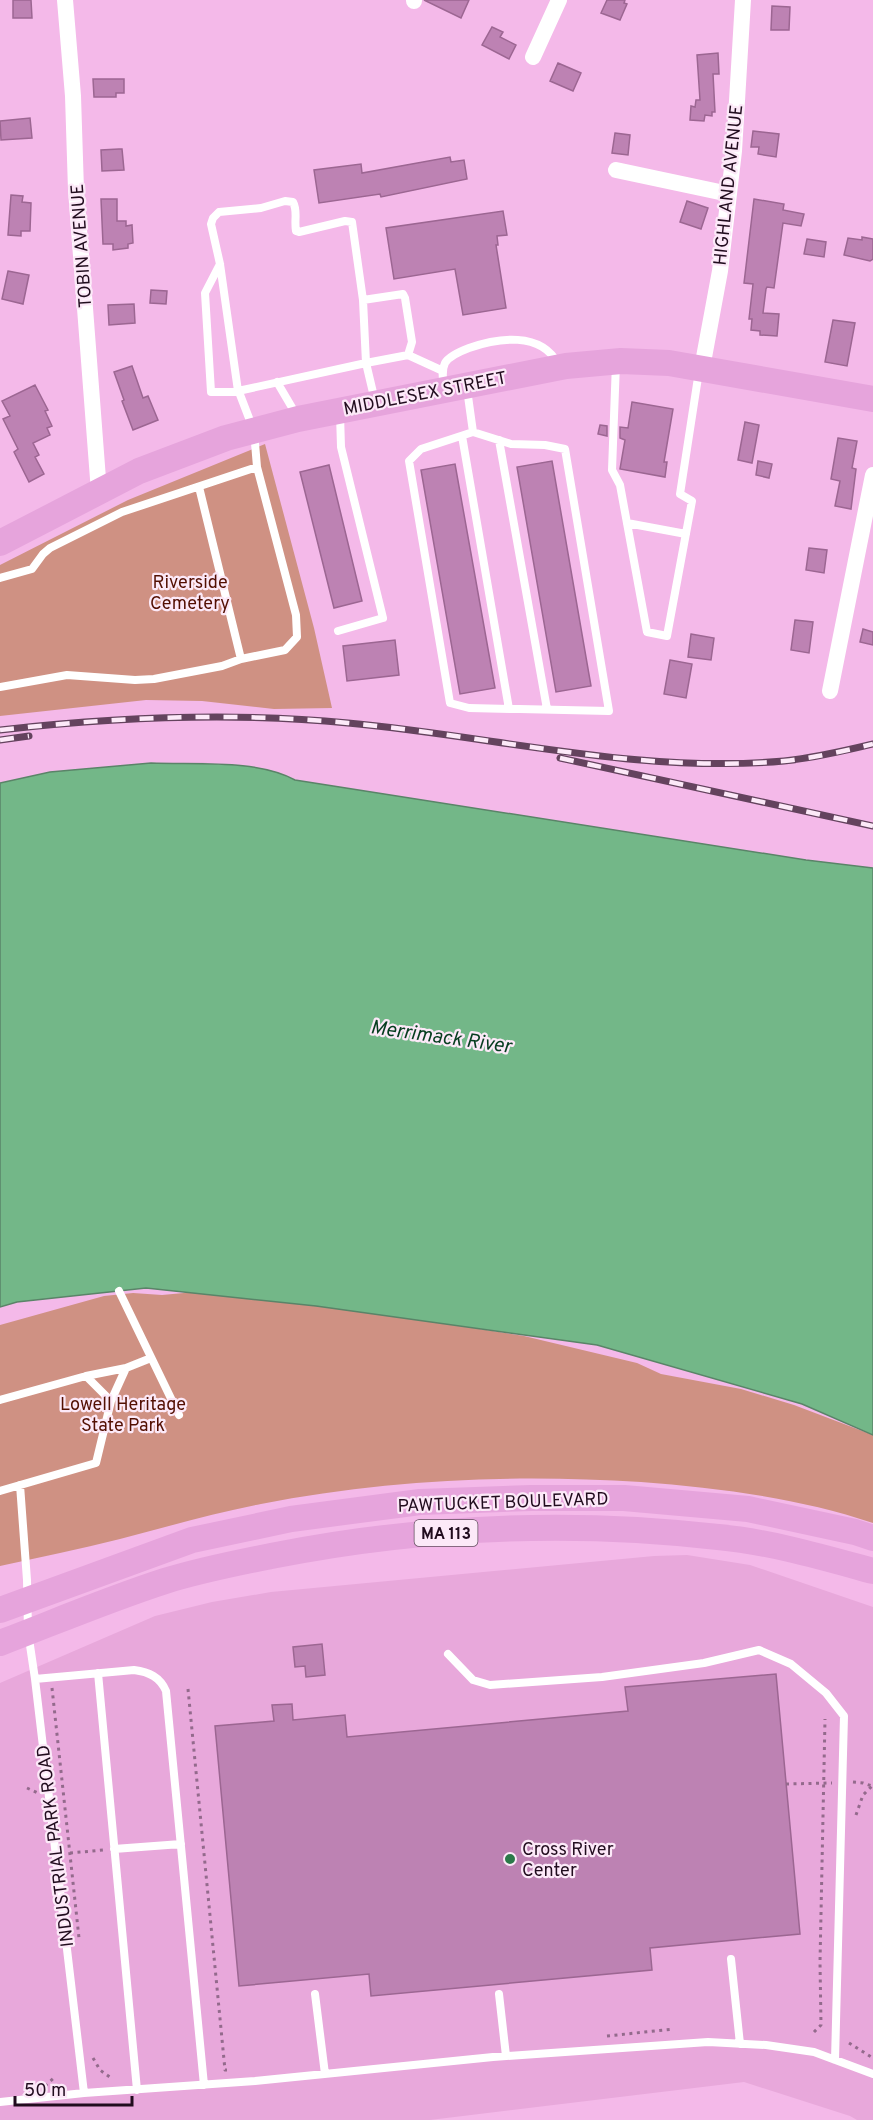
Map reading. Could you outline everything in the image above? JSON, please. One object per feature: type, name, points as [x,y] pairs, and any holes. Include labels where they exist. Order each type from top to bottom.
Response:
[{"type":"main road","name":"MIDDLESEX STREET","points":[[0,543],[139,471],[179,455],[254,430],[376,403],[451,382],[616,361],[669,363],[873,399]]},
{"type":"main road","name":"PAWTUCKET BOULEVARD","points":[[0,1610],[27,1598],[192,1540],[291,1519],[420,1502],[531,1498],[624,1498],[748,1509],[873,1538]]},
{"type":"main road","name":"PAWTUCKET BOULEVARD","points":[[0,1643],[166,1581],[236,1563],[334,1544],[425,1534],[524,1528],[615,1530],[719,1537],[811,1554],[873,1571]]},
{"type":"street","name":"TOBIN AVENUE","points":[[65,0],[73,96],[77,201],[99,492]]},
{"type":"street","points":[[533,57],[560,0]]},
{"type":"street","name":"HIGHLAND AVENUE","points":[[701,368],[720,271],[734,151],[742,0]]},
{"type":"street","points":[[616,170],[729,194]]},
{"type":"street","points":[[830,691],[873,474]]},
{"type":"lane","points":[[0,687],[67,675],[135,680],[154,679],[222,666],[241,659],[285,650],[294,642],[298,632],[296,615],[257,467],[254,430],[238,391],[220,264],[211,224],[219,212],[261,208],[285,201],[293,202],[296,208],[296,231],[299,232],[345,221],[352,222],[363,300],[366,363],[376,403]]},
{"type":"lane","points":[[220,264],[205,293],[211,393],[238,391],[408,355],[451,382]]},
{"type":"lane","points":[[363,300],[403,294],[412,342],[408,355]]},
{"type":"lane","points":[[473,432],[451,382],[446,363],[451,357],[463,350],[495,340],[517,340],[546,348],[560,367]]},
{"type":"lane","points":[[616,361],[612,470],[620,485],[646,632],[667,636],[692,501],[680,494],[701,368]]},
{"type":"lane","points":[[278,382],[298,419]]},
{"type":"lane","points":[[338,631],[383,618],[341,447],[340,410]]},
{"type":"lane","points":[[473,432],[511,444],[545,445],[565,449],[609,711],[469,708],[450,703],[409,460],[420,449],[473,432]]},
{"type":"lane","points":[[462,436],[509,709]]},
{"type":"lane","points":[[499,440],[547,710]]},
{"type":"lane","points":[[0,578],[33,569],[50,548],[106,519],[137,506],[257,467]]},
{"type":"lane","points":[[199,487],[241,659]]},
{"type":"lane","points":[[627,523],[686,534]]},
{"type":"lane","points":[[119,1291],[179,1415]]},
{"type":"lane","points":[[0,1400],[86,1376],[126,1368],[151,1358]]},
{"type":"lane","points":[[0,1491],[96,1463],[111,1401],[126,1368]]},
{"type":"lane","points":[[86,1376],[111,1401]]},
{"type":"lane","name":"INDUSTRIAL PARK ROAD","points":[[20,1485],[28,1632],[84,2093]]},
{"type":"lane","points":[[448,1654],[473,1680],[490,1685],[602,1677],[704,1663],[759,1650],[791,1664],[826,1693],[844,1716],[835,2060]]},
{"type":"lane","points":[[35,1679],[134,1670],[144,1671],[162,1683],[166,1691],[204,2085]]},
{"type":"lane","points":[[98,1673],[137,2090]]},
{"type":"lane","points":[[114,1849],[181,1844]]},
{"type":"lane","points":[[731,1959],[740,2044]]},
{"type":"lane","points":[[315,1994],[325,2074]]},
{"type":"lane","points":[[500,1994],[506,2056]]},
{"type":"lane","points":[[0,2102],[506,2056],[708,2042],[766,2045],[814,2052],[873,2074]]},
{"type":"path","points":[[51,1678],[79,1939]]},
{"type":"path","points":[[188,1689],[225,2070],[237,2069]]},
{"type":"path","points":[[813,2032],[821,2025],[820,1962],[825,1719]]},
{"type":"path","points":[[856,1815],[863,1795],[873,1785]]},
{"type":"path","points":[[70,1853],[114,1849]]},
{"type":"path","points":[[849,2043],[873,2058]]},
{"type":"path","points":[[92,2058],[100,2070],[111,2078]]},
{"type":"shaded area","points":[[687,1555],[750,1565],[873,1607],[873,2120],[857,2120],[744,2082],[430,2120],[0,2120],[0,1683],[155,1616],[212,1602],[271,1592],[654,1556]]},
{"type":"green space","name":"Riverside Cemetery","points":[[265,444],[314,628],[332,708],[274,709],[202,701],[146,700],[0,716],[0,565],[128,500]]},
{"type":"green space","name":"Lowell Heritage State Park","points":[[227,1289],[524,1336],[637,1363],[661,1374],[741,1389],[794,1405],[873,1435],[873,1523],[845,1514],[758,1495],[670,1484],[546,1479],[450,1481],[355,1489],[261,1504],[105,1543],[0,1566],[0,1325],[104,1296],[133,1293],[162,1295]]},
{"type":"water","name":"Merrimack River","points":[[151,763],[244,766],[280,773],[295,780],[806,860],[873,868],[873,1435],[802,1404],[597,1345],[316,1306],[146,1288],[17,1302],[0,1307],[0,783],[50,772]]},
{"type":"building","points":[[13,0],[31,0],[32,18],[13,18]]},
{"type":"building","points":[[424,0],[469,0],[461,18]]},
{"type":"building","points":[[607,0],[625,0],[624,3],[627,4],[620,20],[601,13]]},
{"type":"building","points":[[772,6],[790,7],[789,30],[771,30]]},
{"type":"building","points":[[492,27],[503,32],[500,37],[516,45],[509,59],[482,45]]},
{"type":"building","points":[[718,53],[719,74],[713,74],[715,112],[712,112],[712,116],[705,115],[704,121],[690,120],[691,106],[695,107],[696,100],[700,100],[697,55]]},
{"type":"building","points":[[558,63],[581,73],[573,91],[550,81]]},
{"type":"building","points":[[93,79],[124,79],[124,93],[116,93],[116,97],[94,97]]},
{"type":"building","points":[[30,118],[32,138],[1,140],[0,121]]},
{"type":"building","points":[[753,131],[779,134],[776,157],[758,154],[759,147],[751,147]]},
{"type":"building","points":[[615,133],[630,135],[628,155],[612,153]]},
{"type":"building","points":[[122,149],[124,170],[102,171],[101,150]]},
{"type":"building","points":[[450,157],[451,162],[464,160],[467,179],[381,197],[380,194],[319,203],[314,170],[361,164],[362,173]]},
{"type":"building","points":[[11,195],[23,196],[22,202],[31,203],[30,231],[21,231],[21,236],[8,235]]},
{"type":"building","points":[[101,199],[117,199],[117,221],[126,221],[126,226],[132,225],[133,243],[128,244],[128,248],[113,250],[113,244],[103,244]]},
{"type":"building","points":[[754,199],[784,204],[783,210],[804,214],[801,226],[783,223],[774,288],[767,287],[766,289],[763,313],[779,314],[777,336],[760,335],[760,331],[751,330],[752,319],[749,319],[753,284],[744,283]]},
{"type":"building","points":[[687,201],[708,208],[701,229],[680,222]]},
{"type":"building","points":[[503,211],[507,235],[497,236],[498,245],[496,245],[506,308],[463,315],[455,269],[394,279],[386,228]]},
{"type":"building","points":[[862,237],[873,239],[873,259],[870,261],[844,255],[848,238],[862,240]]},
{"type":"building","points":[[807,239],[826,242],[824,257],[804,254]]},
{"type":"building","points":[[8,271],[29,275],[23,304],[2,299]]},
{"type":"building","points":[[151,290],[167,291],[166,304],[150,303]]},
{"type":"building","points":[[134,304],[135,323],[109,325],[108,305]]},
{"type":"building","points":[[833,320],[855,323],[847,366],[825,362]]},
{"type":"building","points":[[132,366],[143,398],[148,396],[158,420],[133,430],[114,372]]},
{"type":"building","points":[[35,385],[48,410],[45,411],[52,426],[47,428],[50,435],[33,443],[39,455],[35,457],[44,474],[29,482],[14,452],[18,449],[3,419],[10,416],[2,401]]},
{"type":"building","points":[[632,402],[673,409],[664,462],[667,462],[665,477],[620,469],[625,440],[620,438],[620,427],[628,428]]},
{"type":"building","points":[[745,422],[759,425],[752,463],[738,460]]},
{"type":"building","points":[[600,425],[607,426],[607,436],[598,434]]},
{"type":"building","points":[[838,438],[857,441],[852,468],[856,469],[851,509],[835,506],[840,481],[831,479]]},
{"type":"building","points":[[552,461],[591,686],[556,692],[517,467]]},
{"type":"building","points":[[758,461],[772,464],[769,478],[756,475]]},
{"type":"building","points":[[455,464],[495,688],[460,694],[421,470]]},
{"type":"building","points":[[329,465],[362,601],[334,608],[300,472]]},
{"type":"building","points":[[809,548],[827,550],[824,573],[806,570]]},
{"type":"building","points":[[795,620],[813,622],[809,653],[791,650]]},
{"type":"building","points":[[863,629],[873,632],[873,645],[860,642]]},
{"type":"building","points":[[691,634],[714,638],[711,660],[688,657]]},
{"type":"building","points":[[395,640],[399,675],[347,681],[343,646]]},
{"type":"building","points":[[670,660],[692,664],[686,698],[664,694]]},
{"type":"building","points":[[322,1644],[325,1675],[306,1677],[305,1666],[295,1667],[293,1647]]},
{"type":"building","name":"Cross River Center","points":[[776,1674],[800,1934],[650,1948],[652,1970],[371,1996],[369,1974],[239,1986],[215,1726],[274,1721],[272,1705],[292,1704],[293,1720],[345,1715],[347,1737],[628,1711],[625,1687]]},
{"type":"railway","points":[[0,730],[130,719],[218,717],[304,720],[402,729],[620,758],[729,764],[795,760],[873,744]]},
{"type":"railway","points":[[0,740],[29,736]]},
{"type":"railway","points":[[560,758],[873,826]]},
{"type":"place","name":"Cross River Center","points":[[510,1859]]}]
